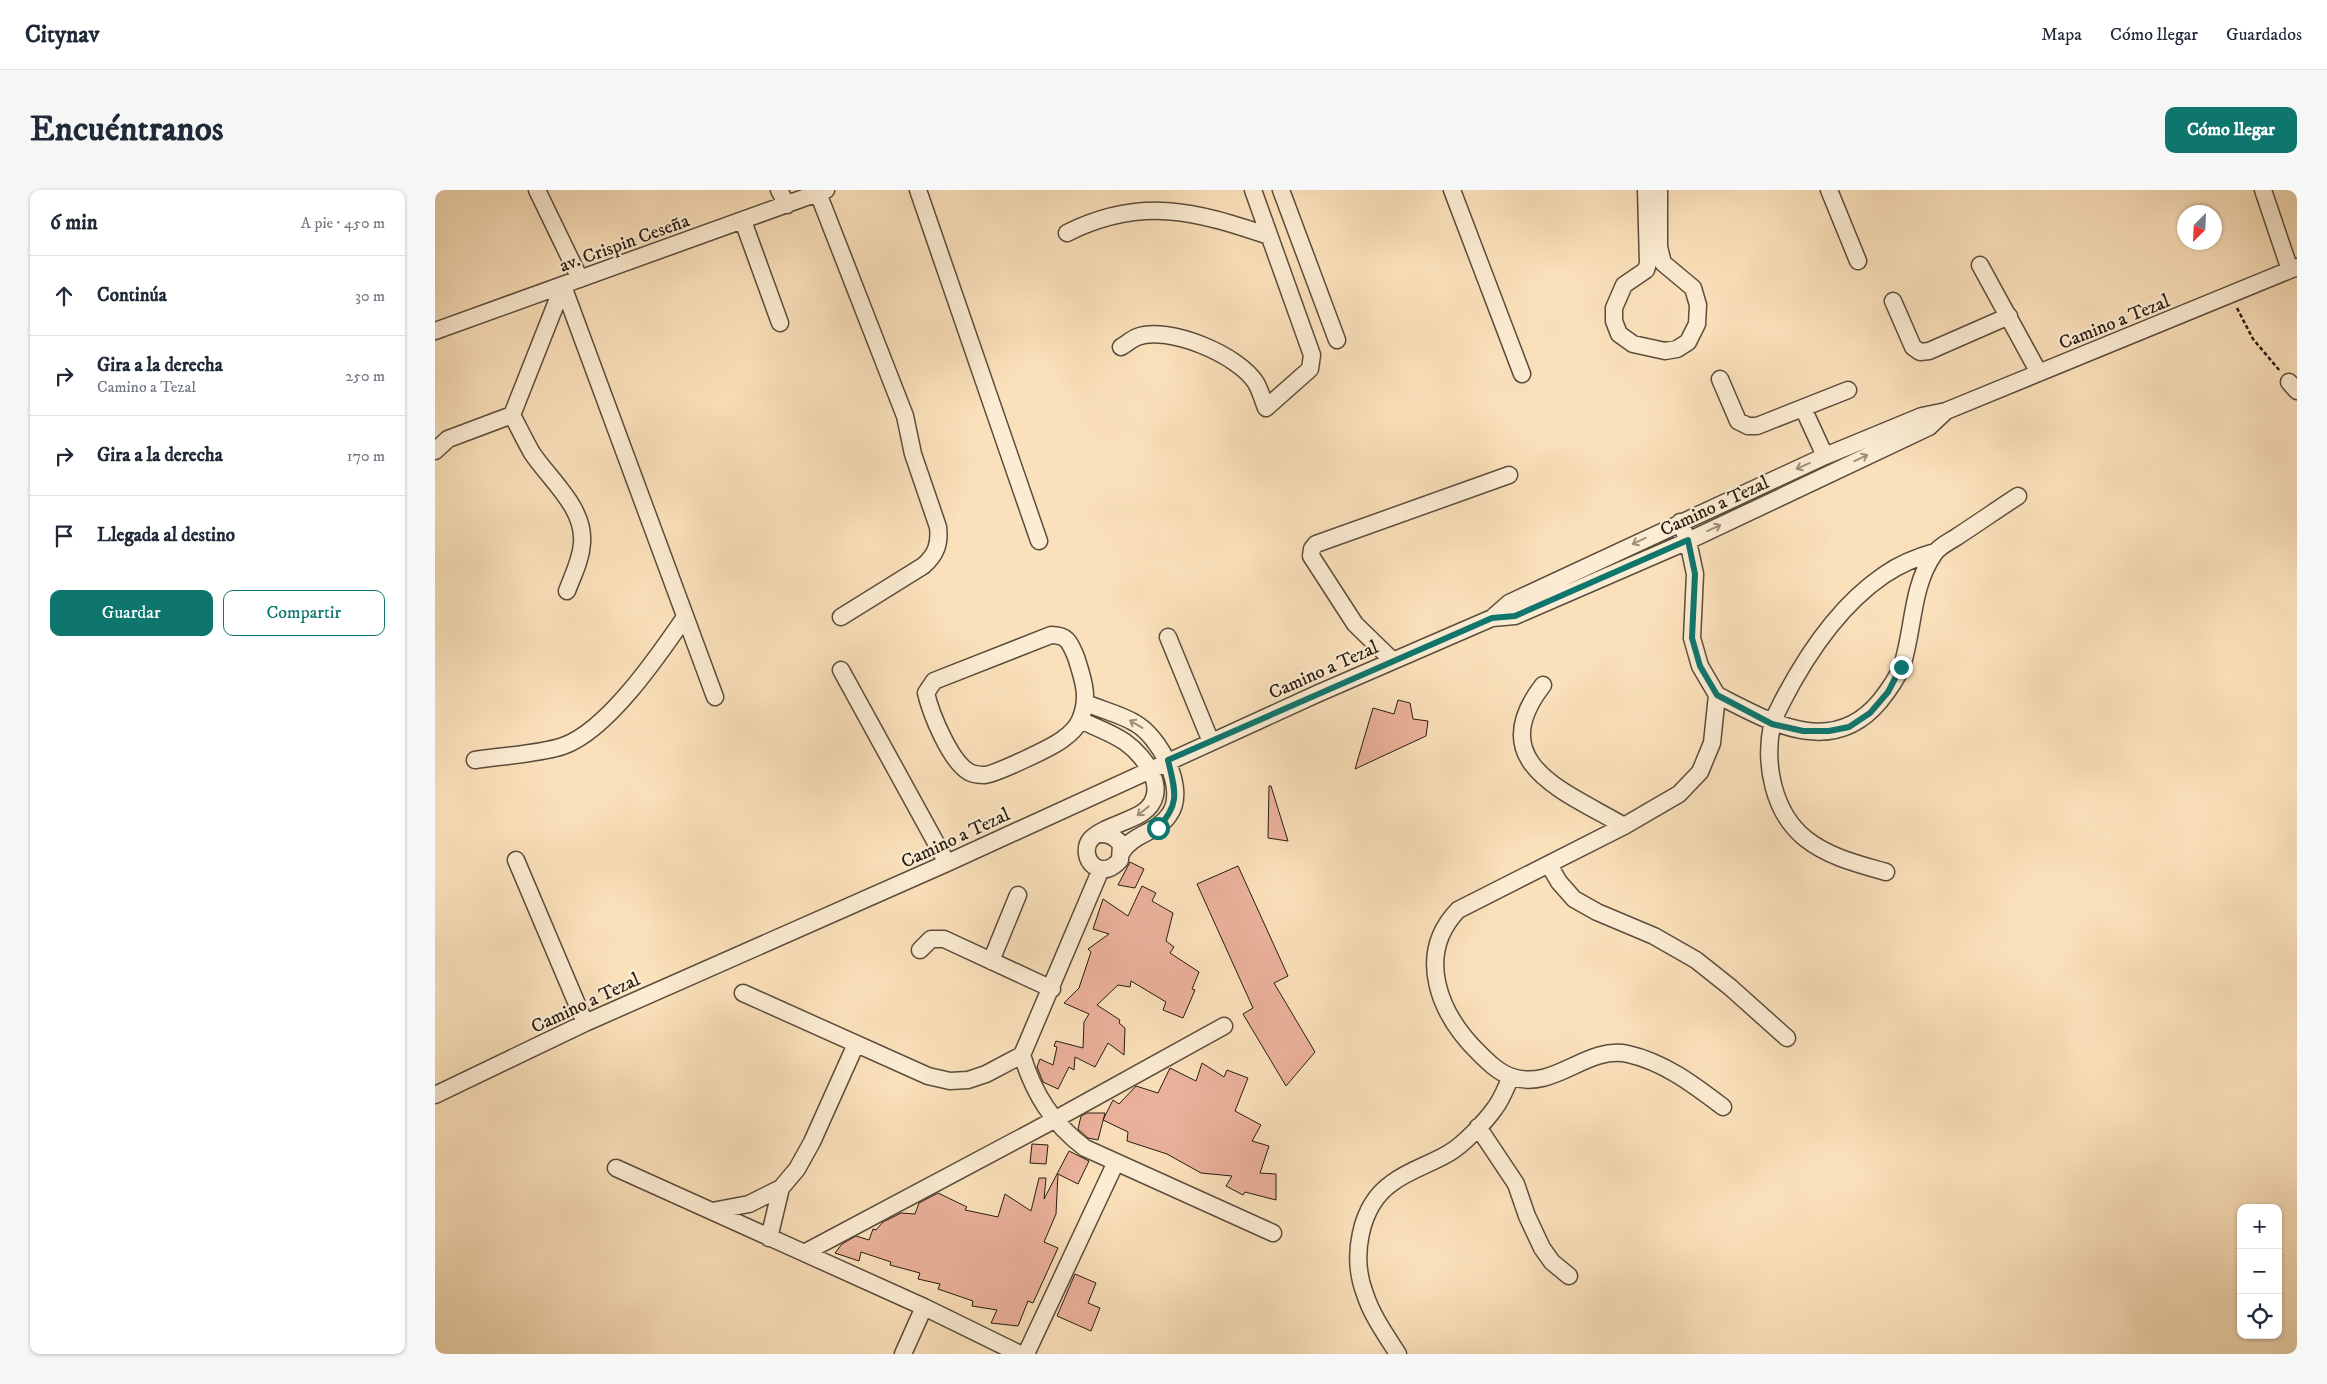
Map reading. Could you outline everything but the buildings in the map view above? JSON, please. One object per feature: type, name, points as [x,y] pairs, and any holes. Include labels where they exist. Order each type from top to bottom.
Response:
[{"type":"street","points":[[537,190],[580,279]]},
{"type":"street","points":[[918,190],[1039,541]]},
{"type":"street","points":[[1121,347],[1139,336],[1161,335],[1196,342],[1226,355],[1255,382],[1266,408],[1310,369],[1312,355],[1253,190]]},
{"type":"street","points":[[1281,190],[1337,340]]},
{"type":"street","points":[[1452,190],[1522,374]]},
{"type":"street","points":[[1646,190],[1649,263],[1646,270],[1625,284],[1614,308],[1614,321],[1619,334],[1633,344],[1665,352],[1677,349],[1688,342],[1697,324],[1699,304],[1693,288],[1663,263],[1659,248],[1659,190]]},
{"type":"street","points":[[1829,190],[1858,261]]},
{"type":"street","points":[[2263,190],[2293,268]]},
{"type":"street","points":[[822,191],[905,416],[913,454],[939,538],[937,549],[932,559],[841,617]]},
{"type":"street","name":"av. Crispin Ceseña","points":[[435,331],[743,221],[783,197],[822,191]]},
{"type":"street","points":[[1067,233],[1089,222],[1123,214],[1166,210],[1212,217],[1269,236]]},
{"type":"street","points":[[743,221],[780,323]]},
{"type":"street","points":[[1981,265],[2039,373]]},
{"type":"street","name":"Camino a Tezal","points":[[1492,618],[1509,602],[1825,456],[1922,416],[1945,411],[2293,268]]},
{"type":"street","points":[[435,450],[447,439],[512,416],[563,286]]},
{"type":"street","points":[[563,286],[715,697]]},
{"type":"street","points":[[1893,301],[1913,347],[1920,352],[1929,351],[2009,316]]},
{"type":"street","points":[[1720,379],[1738,421],[1748,426],[1757,426],[1848,390]]},
{"type":"street","points":[[1803,408],[1825,456]]},
{"type":"street","name":"Camino a Tezal","points":[[435,1095],[585,1023],[947,863],[1168,760],[1392,660],[1492,618],[1515,616],[1688,540],[1929,427],[1945,411]]},
{"type":"street","points":[[512,416],[532,452],[572,506],[581,524],[582,542],[579,562],[567,591]]},
{"type":"street","points":[[1392,660],[1355,624],[1311,556],[1311,549],[1316,544],[1509,475]]},
{"type":"street","points":[[1886,872],[1830,854],[1805,838],[1787,817],[1776,796],[1768,763],[1772,724],[1805,663],[1837,620],[1855,601],[1883,576],[1909,560],[1935,552],[2018,496]]},
{"type":"street","points":[[1679,522],[1688,540],[1695,574],[1692,638],[1700,666],[1717,695],[1772,724],[1803,731],[1829,731],[1849,727],[1870,713],[1888,692],[1901,667],[1917,588],[1935,552]]},
{"type":"street","points":[[475,760],[563,746],[591,730],[645,675],[685,617]]},
{"type":"street","points":[[1051,635],[1061,635],[1069,640],[1083,678],[1085,703],[1080,720],[1063,740],[1041,752],[985,776],[971,773],[958,764],[929,708],[926,693],[934,681],[1051,635]]},
{"type":"street","points":[[1168,637],[1211,742]]},
{"type":"street","points":[[841,670],[947,863]]},
{"type":"street","points":[[1543,686],[1525,712],[1521,733],[1526,756],[1538,773],[1560,790],[1624,826]]},
{"type":"street","points":[[1717,695],[1712,743],[1700,772],[1679,794],[1624,826],[1458,910],[1446,922],[1437,940],[1435,977],[1447,1013],[1468,1042],[1491,1064],[1511,1077],[1534,1080],[1555,1076],[1597,1055],[1626,1054],[1648,1060],[1684,1078],[1723,1107]]},
{"type":"street","points":[[1080,720],[1124,741],[1150,769],[1157,791],[1152,802],[1144,812],[1091,839],[1087,847],[1087,857],[1092,865],[1101,869],[1115,866],[1129,842],[1158,828],[1171,814],[1176,795],[1168,760],[1144,730],[1136,723],[1085,703]]},
{"type":"street","points":[[1099,834],[1108,834],[1115,838],[1121,844],[1122,852]]},
{"type":"street","points":[[516,860],[585,1023]]},
{"type":"street","points":[[1549,864],[1559,882],[1574,899],[1597,912],[1654,936],[1696,960],[1730,987],[1787,1038]]},
{"type":"street","points":[[743,993],[928,1076],[950,1080],[967,1080],[986,1074],[1022,1055],[1052,989],[1101,869]]},
{"type":"street","points":[[991,961],[1018,895]]},
{"type":"street","points":[[920,950],[931,939],[938,938],[1052,989]]},
{"type":"street","points":[[804,1253],[1054,1120],[1224,1026]]},
{"type":"street","points":[[712,1211],[749,1204],[781,1188],[797,1168],[812,1142],[856,1044]]},
{"type":"street","points":[[1022,1055],[1029,1078],[1042,1104],[1067,1135],[1085,1148],[1273,1233]]},
{"type":"street","points":[[1398,1354],[1364,1294],[1359,1266],[1361,1229],[1375,1199],[1391,1183],[1422,1165],[1450,1153],[1478,1127],[1496,1107],[1511,1077]]},
{"type":"street","points":[[1478,1127],[1516,1184],[1527,1216],[1542,1248],[1553,1262],[1569,1276]]},
{"type":"street","points":[[1026,1354],[1116,1162]]},
{"type":"street","points":[[616,1168],[924,1307],[1020,1354]]},
{"type":"street","points":[[769,1238],[781,1188]]},
{"type":"street","points":[[903,1354],[924,1307]]},
{"type":"path","points":[[2230,295],[2253,339],[2293,387]]},
{"type":"route","points":[[1158,828],[1171,814],[1176,795],[1168,760],[1392,660],[1492,618],[1515,616],[1688,540],[1695,574],[1695,607],[1692,638],[1700,666],[1717,695],[1772,724],[1803,731],[1829,731],[1849,727],[1870,713],[1888,692],[1901,667]]}]
